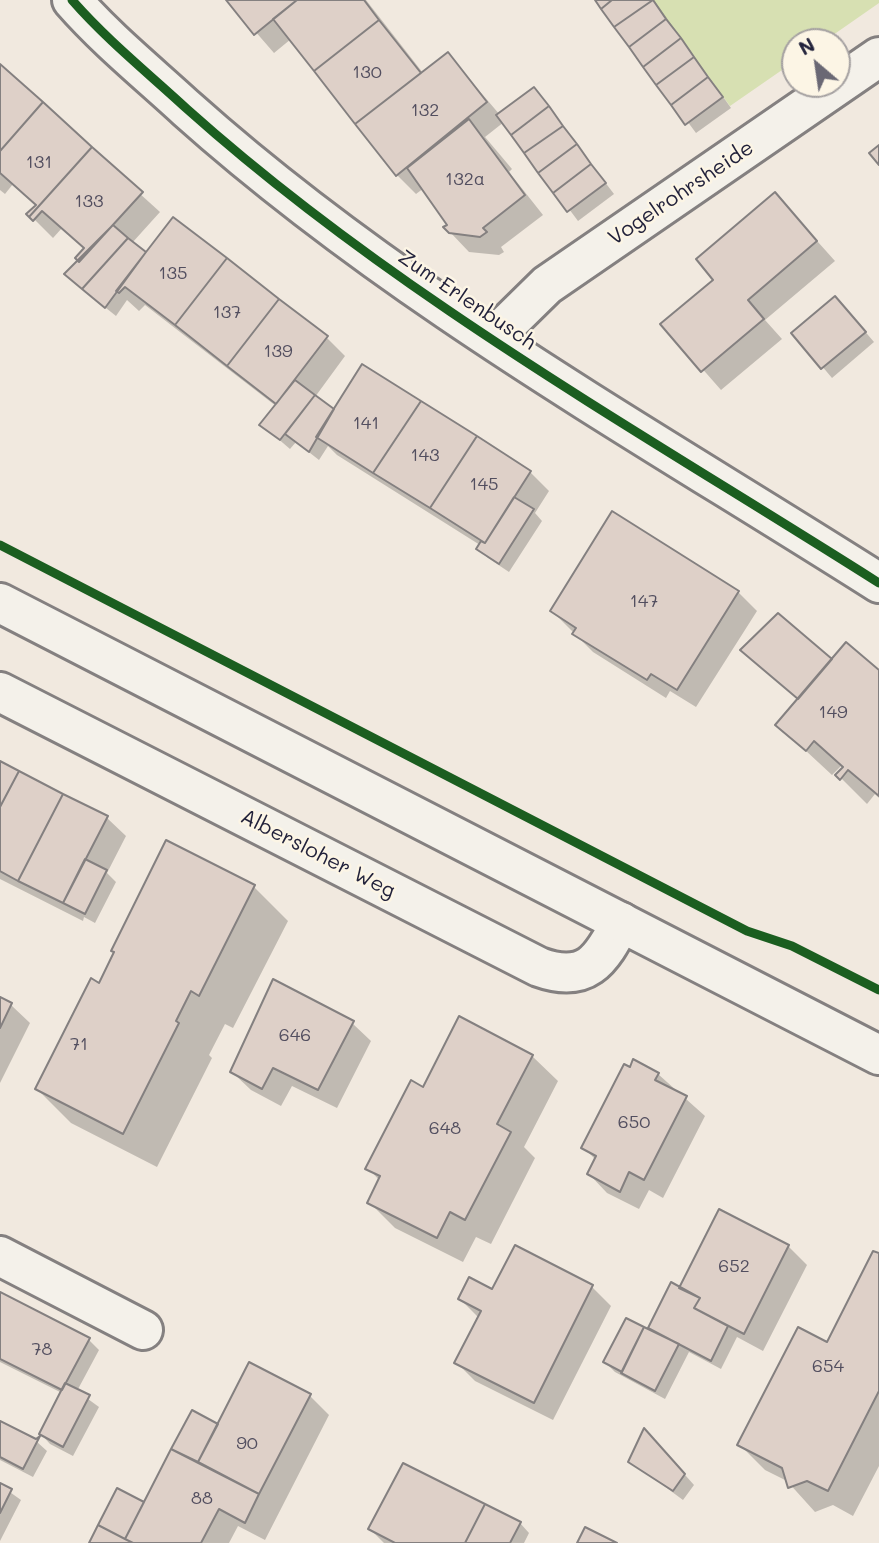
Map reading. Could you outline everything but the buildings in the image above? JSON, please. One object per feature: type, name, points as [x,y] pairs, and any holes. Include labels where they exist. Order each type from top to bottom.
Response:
[{"type":"street","name":"Zum Erlenbusch","points":[[72,0],[96,27],[228,145],[317,218],[492,340],[879,583]]},
{"type":"street","name":"Vogelrohrsheide","points":[[492,340],[547,285],[879,57]]},
{"type":"street","points":[[0,604],[879,1055]]},
{"type":"street","name":"Albersloher Weg","points":[[0,691],[538,967],[569,974],[584,971],[606,952],[621,922]]},
{"type":"street","points":[[0,1256],[143,1330]]},
{"type":"green space","points":[[653,0],[879,0],[879,3],[843,28],[781,28],[781,71],[730,106]]},
{"type":"cycle path","points":[[72,0],[113,43],[187,109],[267,177],[350,241],[523,360],[879,583]]},
{"type":"cycle path","points":[[0,545],[747,931],[792,946],[879,990]]}]
